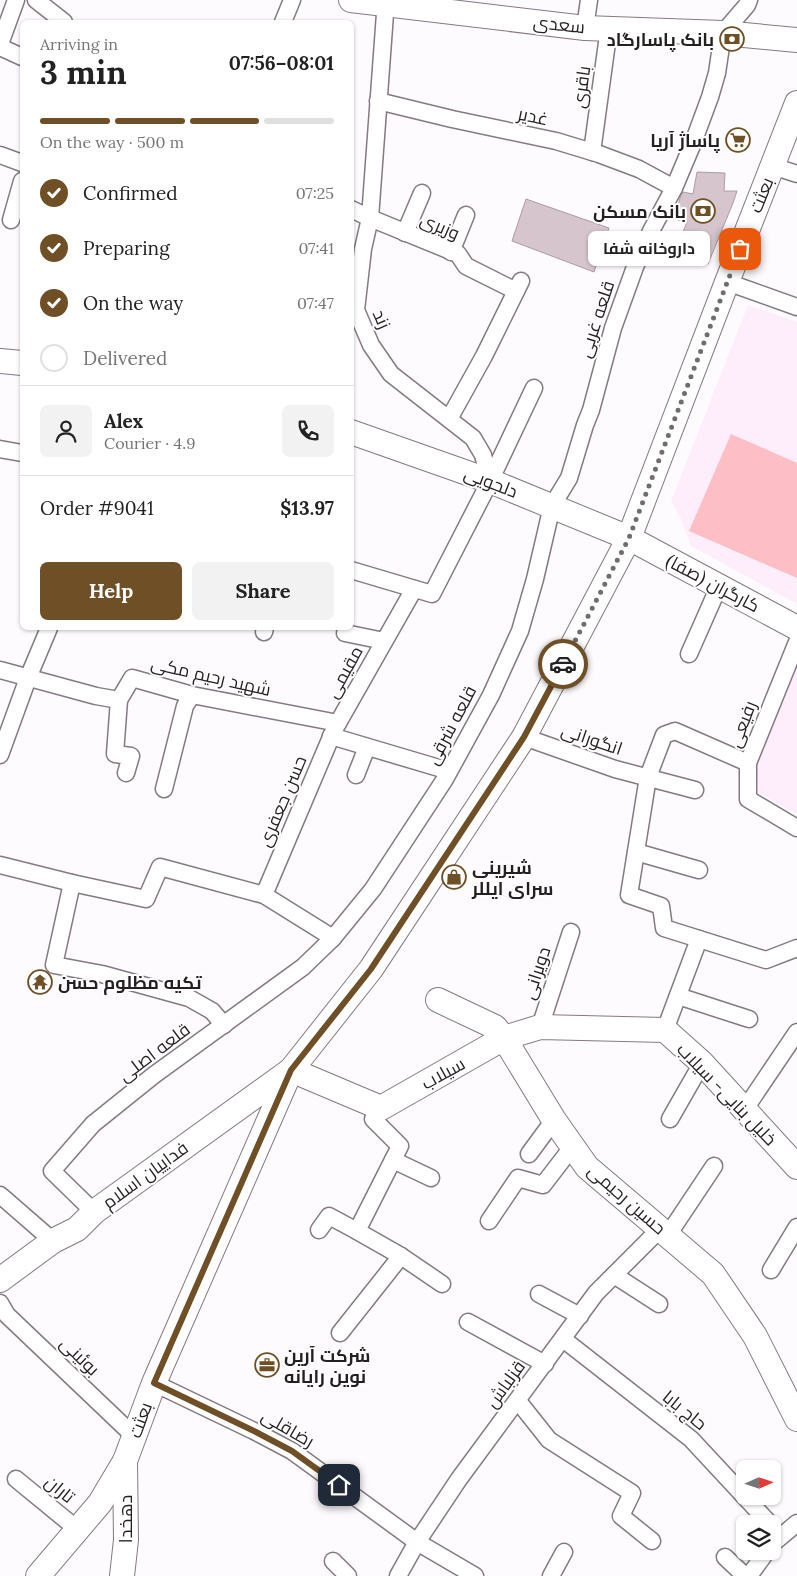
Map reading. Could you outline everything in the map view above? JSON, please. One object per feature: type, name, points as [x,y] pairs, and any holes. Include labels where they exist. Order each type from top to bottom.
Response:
[{"type":"main road","name":"سعدی","points":[[351,0],[385,2],[585,28],[723,32],[797,40]]},
{"type":"main road","name":"بعثت","points":[[38,1576],[100,1502],[125,1461],[154,1383],[291,1070],[371,969],[524,737],[629,538],[726,282],[797,103]]},
{"type":"main road","points":[[0,361],[20,363]]},
{"type":"main road","name":"دلجویی","points":[[354,433],[490,481],[629,538]]},
{"type":"main road","name":"کارگران (صفا)","points":[[629,538],[797,628]]},
{"type":"main road","name":"حسین رحیمی","points":[[438,1000],[495,1027],[504,1038],[554,1120],[587,1167],[713,1274],[755,1336],[795,1411]]},
{"type":"main road","name":"خلیل بنایی- سیلاب","points":[[504,1038],[540,1028],[665,1030],[702,1063],[797,1167]]},
{"type":"main road","name":"سیلاب","points":[[381,1108],[504,1038]]},
{"type":"main road","points":[[291,1070],[381,1108]]},
{"type":"main road","name":"فداییان اسلام","points":[[0,1280],[53,1241],[77,1229],[94,1212],[291,1070]]},
{"type":"main road","name":"دهخدا","points":[[122,1576],[126,1540],[125,1461]]},
{"type":"street","points":[[16,0],[0,45],[20,56]]},
{"type":"street","points":[[36,0],[61,20]]},
{"type":"street","points":[[284,20],[292,0]]},
{"type":"street","points":[[585,28],[589,0]]},
{"type":"street","points":[[723,32],[747,5],[749,0]]},
{"type":"street","name":"زند","points":[[354,304],[370,218],[385,2]]},
{"type":"street","name":"باقری","points":[[592,152],[609,28]]},
{"type":"street","name":"قلعه غربی","points":[[552,506],[570,478],[613,328],[635,267],[651,231],[674,188],[710,98],[717,73],[723,32]]},
{"type":"street","name":"غدیر","points":[[378,100],[452,119],[556,141],[639,169],[674,188]]},
{"type":"street","points":[[0,154],[20,162]]},
{"type":"street","points":[[772,166],[797,174]]},
{"type":"street","points":[[11,222],[20,188]]},
{"type":"street","points":[[405,233],[422,192]]},
{"type":"street","name":"وزیری","points":[[354,210],[458,254],[466,266],[518,286],[484,356],[449,419]]},
{"type":"street","points":[[451,252],[466,216]]},
{"type":"street","points":[[726,282],[797,307]]},
{"type":"street","name":"زند","points":[[354,312],[371,345],[391,374],[473,438],[483,455],[490,481]]},
{"type":"street","points":[[354,571],[432,594],[490,481],[534,388]]},
{"type":"street","points":[[0,449],[20,453]]},
{"type":"street","name":"قلعه شرقی","points":[[333,938],[373,889],[449,771],[491,695],[520,632],[536,579],[552,506]]},
{"type":"street","points":[[689,654],[719,586]]},
{"type":"street","name":"مقیمی","points":[[335,730],[414,589]]},
{"type":"street","points":[[0,755],[28,678],[48,630]]},
{"type":"street","points":[[345,633],[384,641]]},
{"type":"street","name":"رفیعی","points":[[797,642],[748,763],[748,799],[797,828]]},
{"type":"street","points":[[0,670],[96,696],[119,700],[115,754],[131,756],[126,773]]},
{"type":"street","name":"شهید رحیم مکی","points":[[119,700],[132,678],[192,695],[335,730],[367,747],[449,771]]},
{"type":"street","points":[[164,789],[185,706],[192,695]]},
{"type":"street","name":"حسن جعفری","points":[[264,895],[335,730]]},
{"type":"street","points":[[748,763],[675,731],[664,735],[648,778],[629,895],[661,906],[664,928],[766,960],[797,948]]},
{"type":"street","name":"انگورانی","points":[[524,737],[615,769],[695,790]]},
{"type":"street","points":[[356,775],[367,747]]},
{"type":"street","points":[[636,852],[699,870]]},
{"type":"street","points":[[0,865],[146,899],[160,867],[264,895],[333,938]]},
{"type":"street","points":[[72,883],[54,965],[102,974],[189,998],[212,1011],[224,1025]]},
{"type":"street","name":"دویرانی","points":[[540,1028],[571,932]]},
{"type":"street","name":"قلعه اصلی","points":[[94,1212],[52,1171],[93,1124],[154,1075],[303,967],[333,938]]},
{"type":"street","points":[[665,1030],[699,939]]},
{"type":"street","points":[[678,996],[750,1018]]},
{"type":"street","points":[[745,1109],[797,1032]]},
{"type":"street","points":[[670,1119],[702,1063]]},
{"type":"street","points":[[357,1231],[400,1146],[373,1119],[381,1108]]},
{"type":"street","points":[[529,1154],[554,1120]]},
{"type":"street","points":[[489,1220],[518,1178],[543,1185],[573,1146]]},
{"type":"street","points":[[393,1160],[431,1178]]},
{"type":"street","name":"قزلباش","points":[[398,1576],[459,1479],[596,1292],[664,1232],[714,1166]]},
{"type":"street","points":[[0,1195],[53,1241]]},
{"type":"street","points":[[319,1230],[328,1216],[401,1256],[442,1284]]},
{"type":"street","points":[[771,1270],[797,1226]]},
{"type":"street","points":[[340,1333],[401,1256]]},
{"type":"street","points":[[614,1275],[659,1304]]},
{"type":"street","points":[[540,1294],[580,1316]]},
{"type":"street","name":"بوئینی","points":[[0,1303],[7,1315],[134,1436]]},
{"type":"street","points":[[468,1322],[545,1364]]},
{"type":"street","name":"حاج بابا","points":[[563,1339],[691,1439],[759,1515]]},
{"type":"street","name":"رضاقلی","points":[[154,1383],[292,1451],[418,1542],[475,1576]]},
{"type":"street","points":[[518,1401],[549,1440],[632,1493],[621,1516],[652,1540]]},
{"type":"street","name":"تاران","points":[[16,1479],[78,1529]]},
{"type":"street","points":[[781,1529],[797,1523]]},
{"type":"street","points":[[551,1576],[564,1552]]},
{"type":"street","points":[[725,1557],[745,1576]]},
{"type":"street","points":[[748,1576],[760,1560]]},
{"type":"street","points":[[333,1561],[348,1576]]},
{"type":"shaded area","points":[[748,305],[797,322],[797,604],[691,546],[681,519],[671,501]]},
{"type":"shaded area","points":[[731,434],[797,463],[797,578],[689,531]]},
{"type":"shaded area","points":[[797,661],[797,814],[759,793],[755,767]]},
{"type":"building","name":"بانک مسکن","points":[[697,172],[725,173],[724,191],[737,191],[708,264],[676,250],[687,222],[675,219],[680,198],[683,192],[693,194]]},
{"type":"building","points":[[526,199],[609,228],[594,272],[512,241]]},
{"type":"way so far","points":[[563,664],[629,538],[740,249]]},
{"type":"place","name":"بانک پاسارگاد","points":[[732,39]]},
{"type":"place","name":"پاساژ آریا","points":[[738,140]]},
{"type":"place","name":"بانک مسکن","points":[[703,211]]},
{"type":"place","name":"داروخانه شفا","points":[[740,249]]},
{"type":"place","name":"شیرینی سرای ایللر","points":[[454,877]]},
{"type":"place","name":"تکیه مظلوم حسن","points":[[40,982]]},
{"type":"place","name":"شرکت آرین نوین رایانه","points":[[267,1365]]},
{"type":"route","points":[[339,1485],[292,1451],[154,1383],[291,1070],[371,969],[524,737],[563,664]]}]
